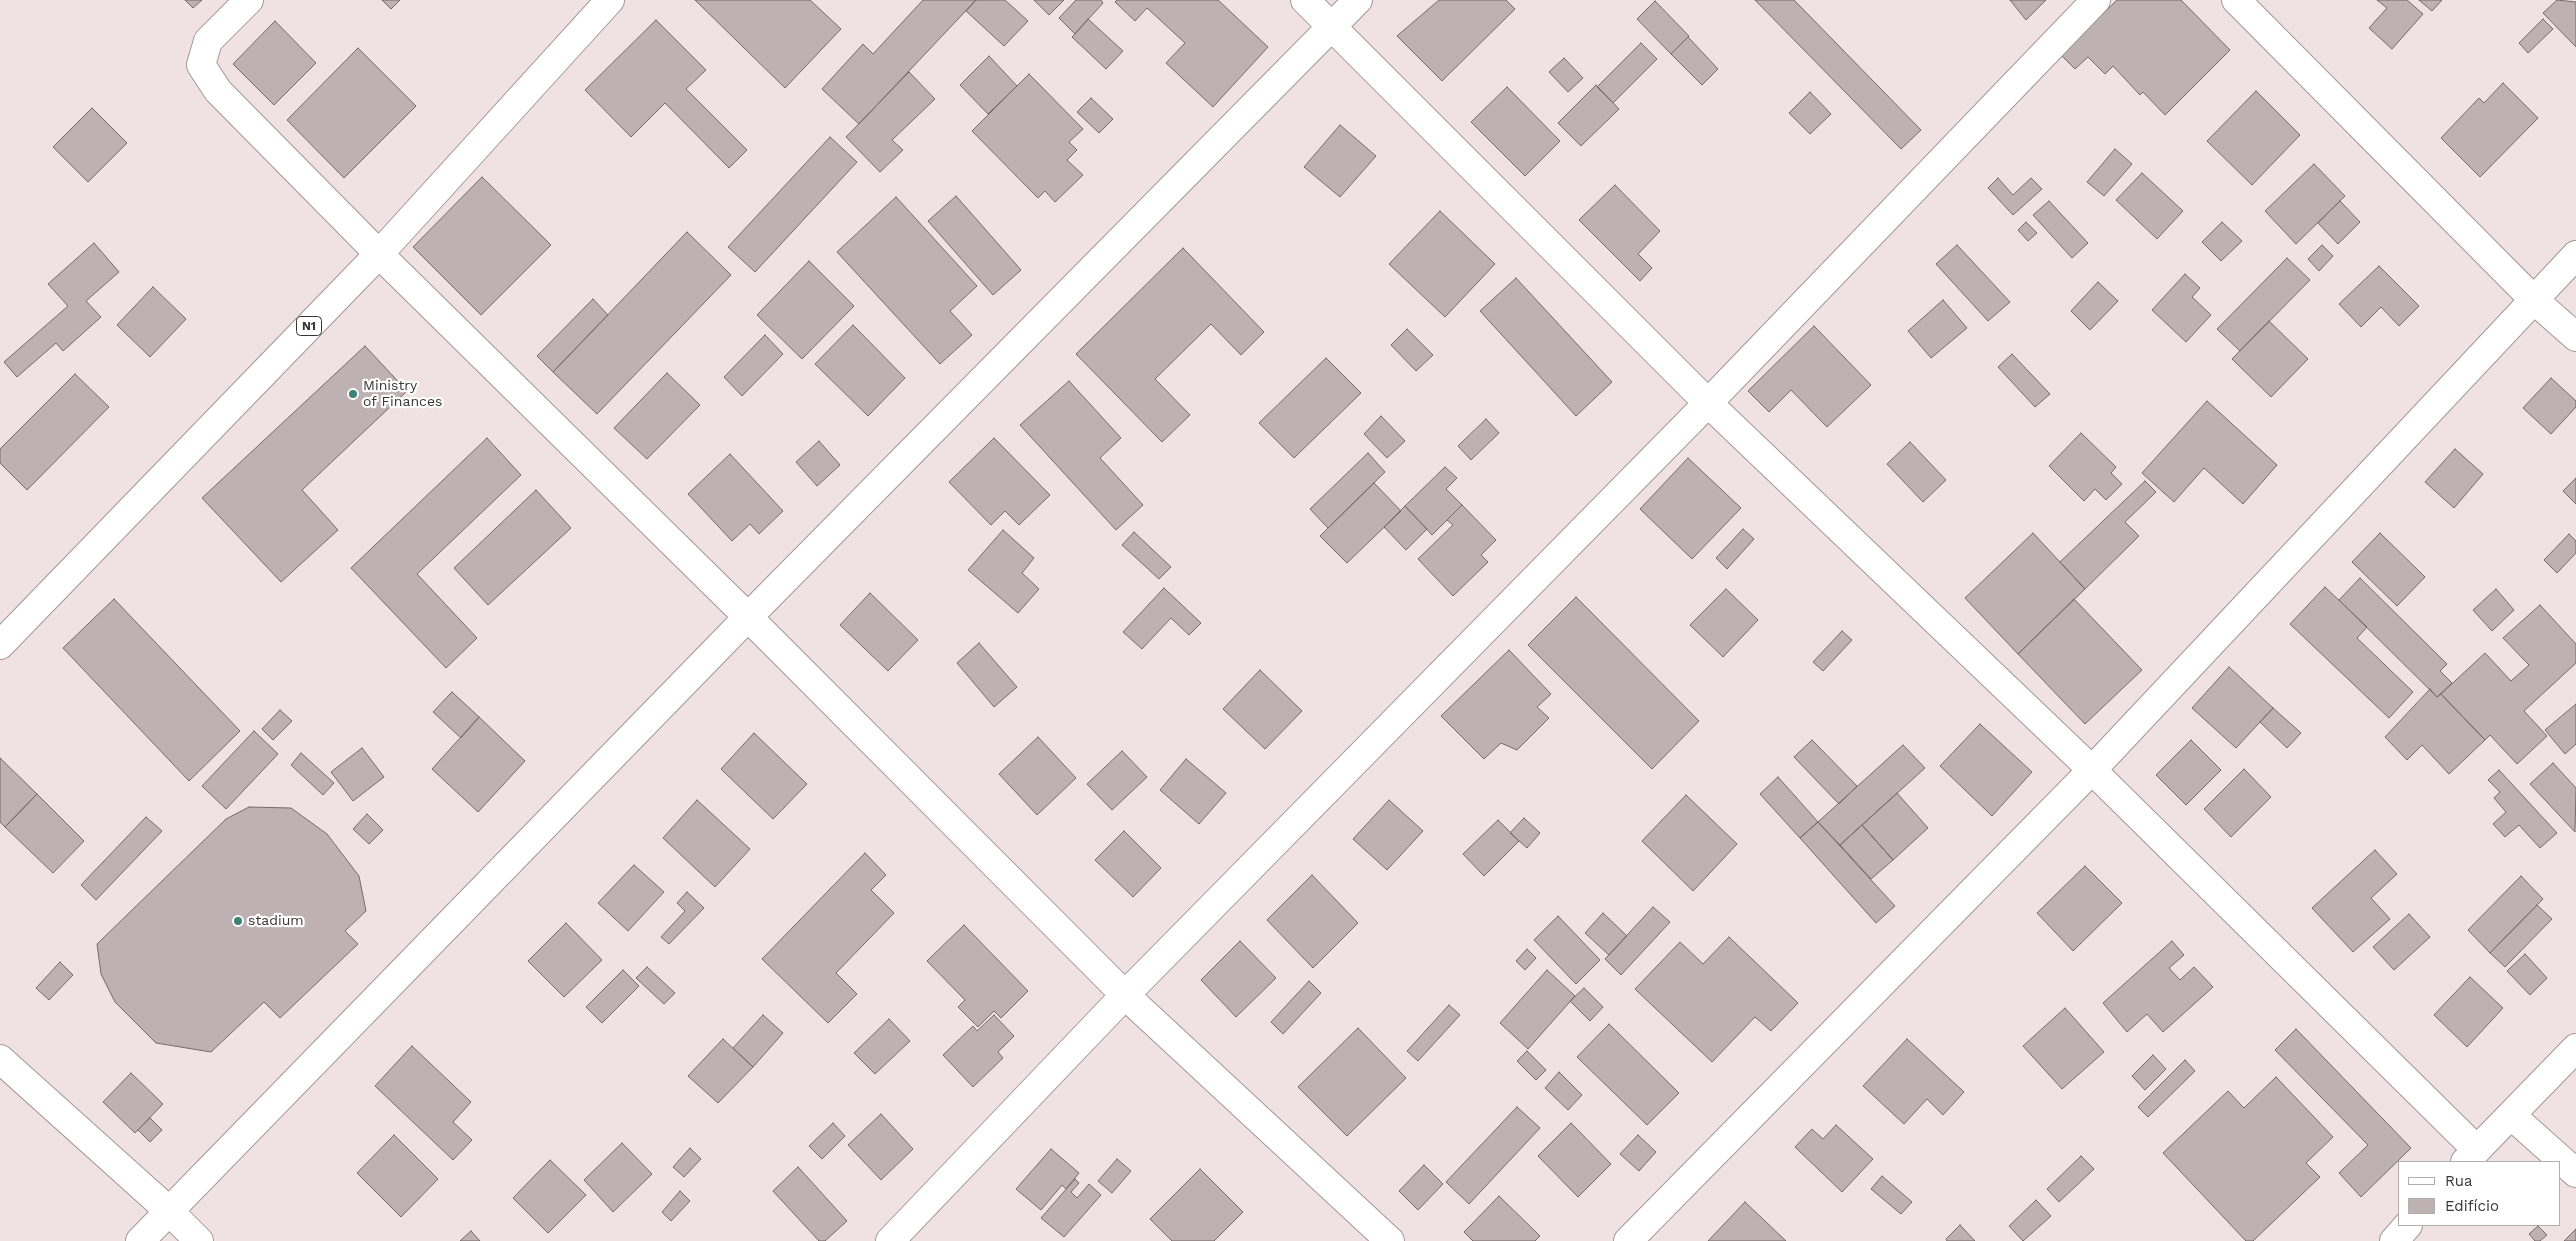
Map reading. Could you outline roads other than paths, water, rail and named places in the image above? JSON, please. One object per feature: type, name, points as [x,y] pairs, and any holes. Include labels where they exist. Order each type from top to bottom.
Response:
[{"type":"main road","points":[[249,0],[208,41],[201,64],[218,91],[379,254],[748,617],[1125,995],[1390,1241]]},
{"type":"main road","name":"N1","points":[[0,645],[379,254],[610,0]]},
{"type":"main road","points":[[1305,0],[1708,403],[2092,770],[2471,1156],[2512,1116],[2576,1048]]},
{"type":"main road","points":[[140,1241],[168,1210],[748,617],[1358,0]]},
{"type":"main road","points":[[890,1241],[1125,995],[1708,403],[2096,0]]},
{"type":"main road","points":[[2236,0],[2533,299],[2576,337]]},
{"type":"main road","points":[[1628,1241],[2092,770],[2576,255]]},
{"type":"main road","points":[[0,1059],[168,1210],[199,1241]]},
{"type":"main road","points":[[2512,1116],[2576,1173]]},
{"type":"main road","points":[[2394,1241],[2407,1226]]},
{"type":"place","name":"Ministry of Finances","points":[[353,394]]},
{"type":"place","name":"stadium","points":[[238,921]]}]
